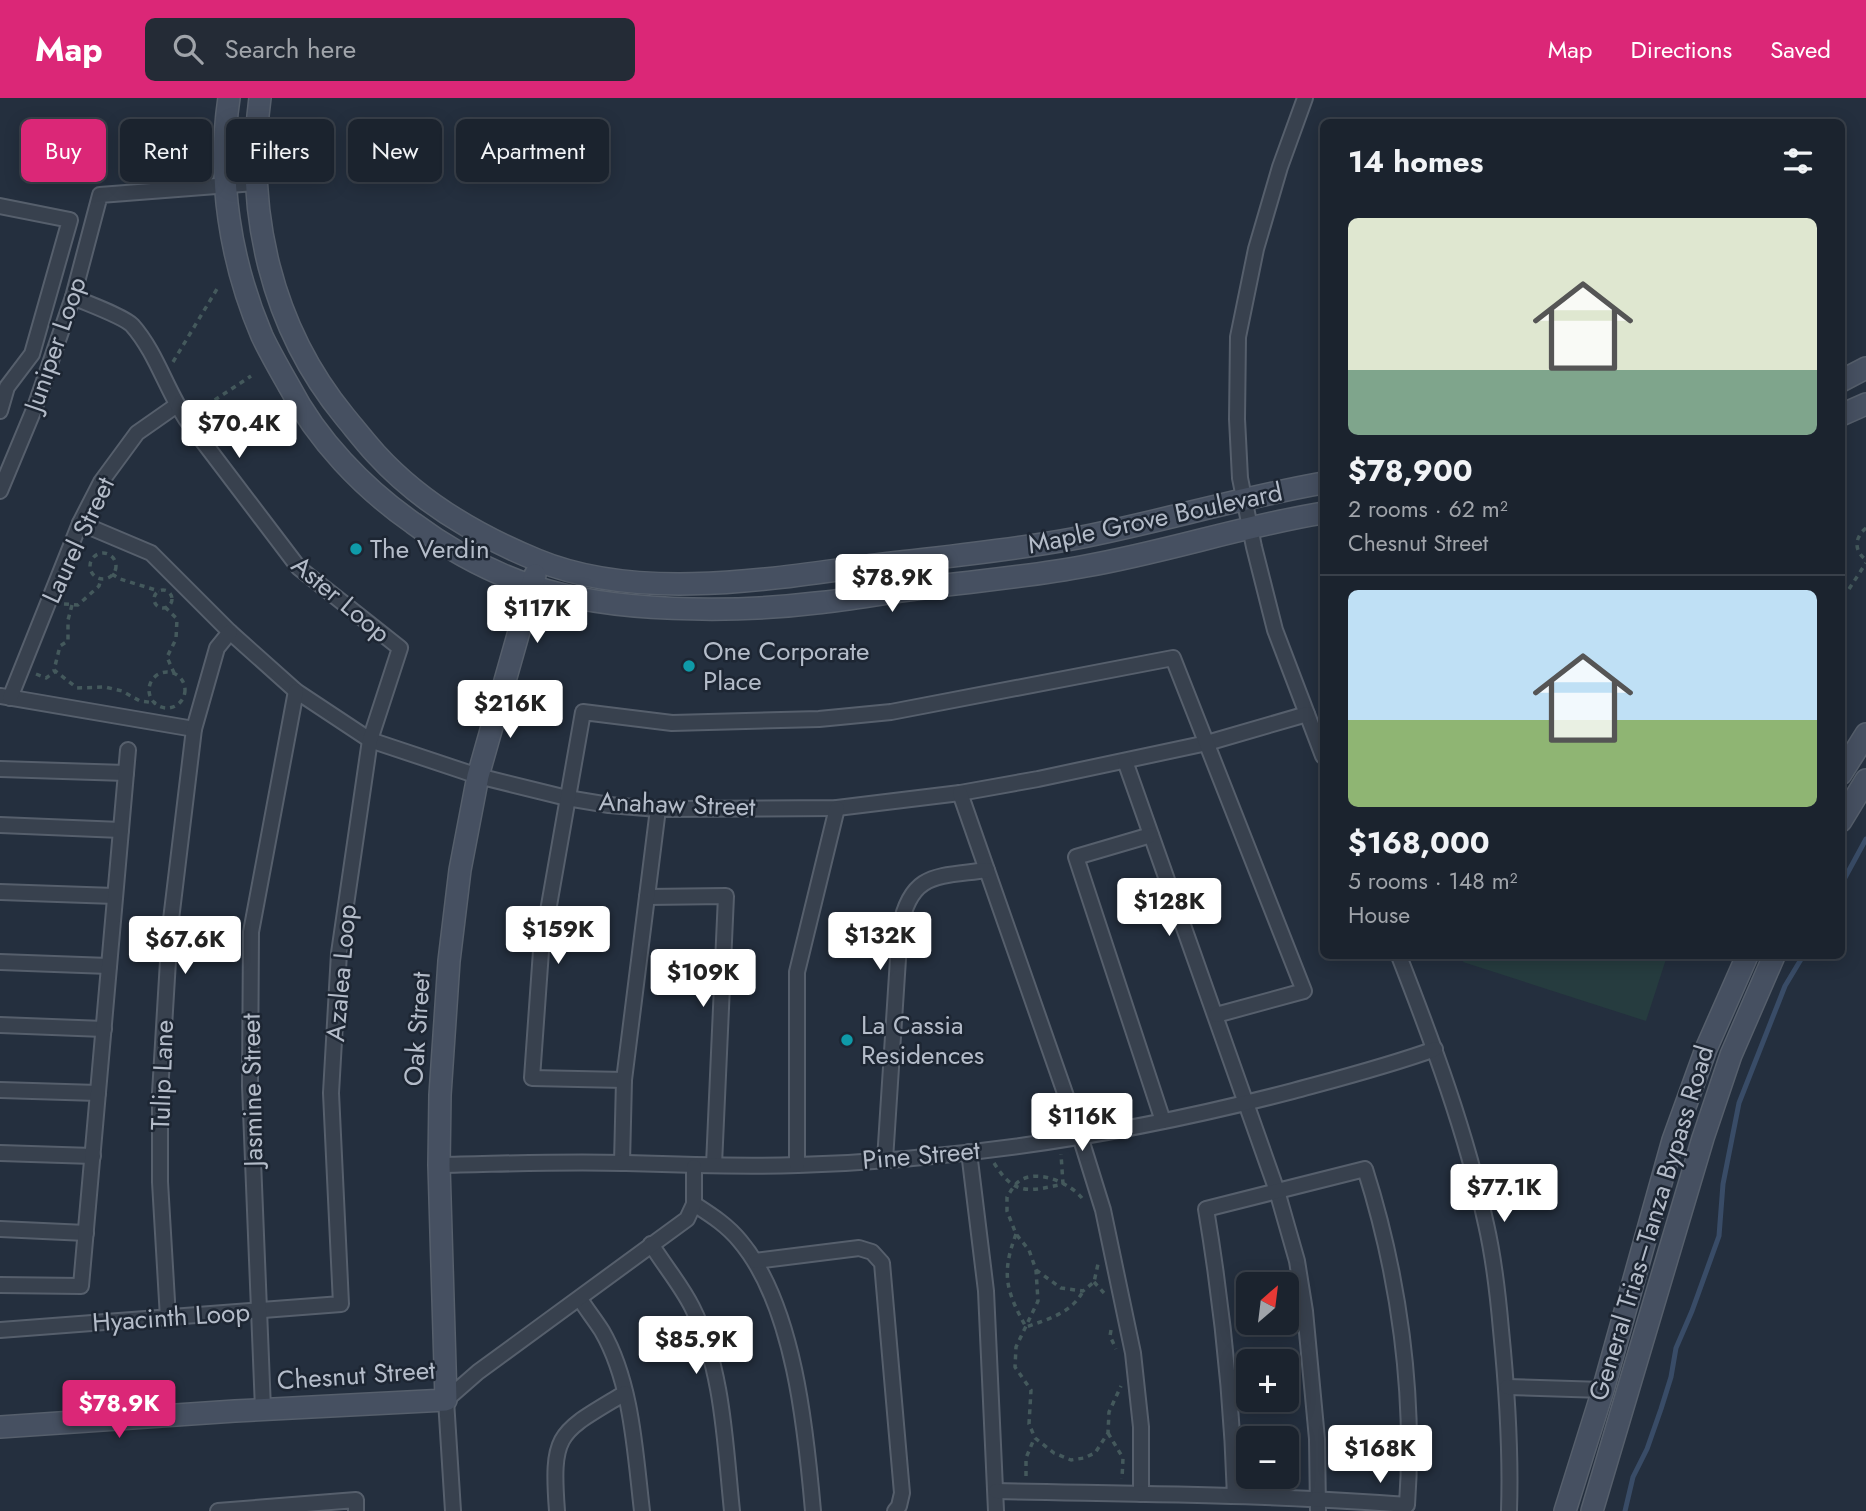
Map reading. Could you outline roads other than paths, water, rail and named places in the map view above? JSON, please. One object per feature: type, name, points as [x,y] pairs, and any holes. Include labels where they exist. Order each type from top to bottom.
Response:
[{"type":"street","name":"Maple Grove Boulevard","points":[[229,98],[224,185],[235,257],[262,336],[304,414],[358,477],[392,508],[431,536],[475,561],[532,586],[582,599],[643,607],[721,608],[814,604],[1086,566],[1250,527],[1320,514]]},
{"type":"street","name":"Maple Grove Boulevard","points":[[260,98],[255,184],[264,253],[287,322],[326,394],[376,455],[445,513],[539,561],[586,574],[646,583],[719,583],[810,574],[1072,539],[1244,498],[1320,485]]},
{"type":"street","points":[[1305,98],[1280,167],[1256,249],[1238,337],[1238,448],[1244,498],[1275,630],[1320,748]]},
{"type":"street","points":[[224,185],[255,184]]},
{"type":"street","name":"Juniper Loop","points":[[0,491],[35,407],[73,296],[100,195],[224,185]]},
{"type":"street","points":[[0,206],[70,220],[32,354],[7,387],[0,411]]},
{"type":"street","name":"Aster Loop","points":[[73,296],[130,323],[165,376],[186,419],[299,568],[400,648]]},
{"type":"street","points":[[1845,379],[1866,368]]},
{"type":"street","points":[[1845,413],[1866,404]]},
{"type":"street","name":"Laurel Street","points":[[5,697],[21,668],[80,523],[101,482],[137,433],[177,405]]},
{"type":"street","name":"Anahaw Street","points":[[80,523],[151,553],[230,632],[296,691],[370,740],[478,776],[567,798],[658,809],[837,808],[960,793],[1125,761],[1207,743],[1307,714]]},
{"type":"street","name":"Oak Street","points":[[453,1511],[446,1400],[439,1165],[440,1095],[449,961],[460,870],[478,776],[539,561]]},
{"type":"street","name":"Tulip Lane","points":[[168,1318],[160,1182],[159,1093],[170,928],[194,729],[217,648],[230,632]]},
{"type":"street","name":"Azalea Loop","points":[[341,1304],[331,1093],[338,966],[370,740],[400,648]]},
{"type":"street","points":[[624,1080],[532,1078],[541,951],[583,712],[672,723],[819,719],[879,713],[973,698],[1173,658],[1304,991],[1216,1016]]},
{"type":"street","name":"Jasmine Street","points":[[263,1409],[250,1086],[251,932],[296,691]]},
{"type":"street","points":[[5,697],[194,729]]},
{"type":"street","points":[[1845,768],[1866,734]]},
{"type":"street","points":[[0,1285],[81,1286],[128,750]]},
{"type":"street","points":[[1125,761],[1277,1191],[1297,1261],[1305,1311],[1317,1439],[1318,1504]]},
{"type":"street","points":[[0,769],[126,773]]},
{"type":"street","points":[[1845,814],[1866,780]]},
{"type":"street","points":[[960,793],[1080,1136],[1103,1210],[1133,1353],[1141,1427],[1142,1494]]},
{"type":"street","points":[[797,1165],[797,972],[837,808]]},
{"type":"street","points":[[622,1163],[624,1080],[658,809]]},
{"type":"street","points":[[0,825],[121,831]]},
{"type":"street","points":[[1151,835],[1076,857],[1163,1121]]},
{"type":"street","points":[[885,1160],[903,911],[909,897],[920,885],[932,878],[987,870]]},
{"type":"street","points":[[0,892],[116,896]]},
{"type":"street","points":[[647,897],[726,896],[714,1165]]},
{"type":"street","points":[[1400,959],[1435,1049],[1465,1144],[1486,1225],[1496,1280],[1507,1387],[1511,1471],[1509,1511]]},
{"type":"street","name":"General Trias–Tanza Bypass Road","points":[[1565,1511],[1673,1140],[1706,1049],[1746,959]]},
{"type":"street","name":"General Trias–Tanza Bypass Road","points":[[1591,1511],[1703,1138],[1731,1055],[1773,959]]},
{"type":"street","points":[[0,962],[109,966]]},
{"type":"street","points":[[0,1025],[104,1029]]},
{"type":"street","name":"Pine Street","points":[[439,1165],[797,1165],[969,1152],[1080,1136],[1246,1103],[1393,1064],[1435,1049]]},
{"type":"street","points":[[0,1090],[98,1093]]},
{"type":"street","points":[[969,1152],[986,1291],[996,1511]]},
{"type":"street","points":[[0,1153],[93,1156]]},
{"type":"street","points":[[694,1167],[694,1204],[722,1222],[740,1240],[755,1261],[771,1294],[797,1381],[813,1511]]},
{"type":"street","points":[[996,1491],[1235,1496],[1318,1504],[1406,1505],[1408,1426],[1396,1299],[1377,1207],[1365,1169],[1206,1209],[1227,1357],[1235,1496]]},
{"type":"street","name":"Chesnut Street","points":[[0,1427],[446,1400],[478,1372],[687,1219],[694,1204]]},
{"type":"street","points":[[0,1229],[86,1233]]},
{"type":"street","points":[[651,1244],[691,1306],[707,1342],[719,1399],[732,1511]]},
{"type":"street","points":[[755,1261],[859,1248],[872,1252],[882,1263],[902,1493],[895,1511]]},
{"type":"street","points":[[580,1299],[602,1332],[615,1360],[625,1393],[642,1511]]},
{"type":"street","name":"Hyacinth Loop","points":[[0,1330],[341,1304]]},
{"type":"street","points":[[1507,1387],[1602,1390]]},
{"type":"street","points":[[557,1511],[554,1470],[556,1452],[564,1436],[575,1423],[625,1393]]},
{"type":"street","points":[[218,1511],[356,1500],[356,1511]]},
{"type":"waterway","points":[[1845,878],[1866,839]]},
{"type":"waterway","points":[[1625,1511],[1633,1477],[1647,1449],[1661,1409],[1676,1348],[1719,1236],[1723,1184],[1739,1103],[1785,986],[1801,959]]},
{"type":"place","name":"The Verdin","points":[[356,549]]},
{"type":"place","name":"One Corporate Place","points":[[689,666]]},
{"type":"place","name":"La Cassia Residences","points":[[847,1040]]}]
